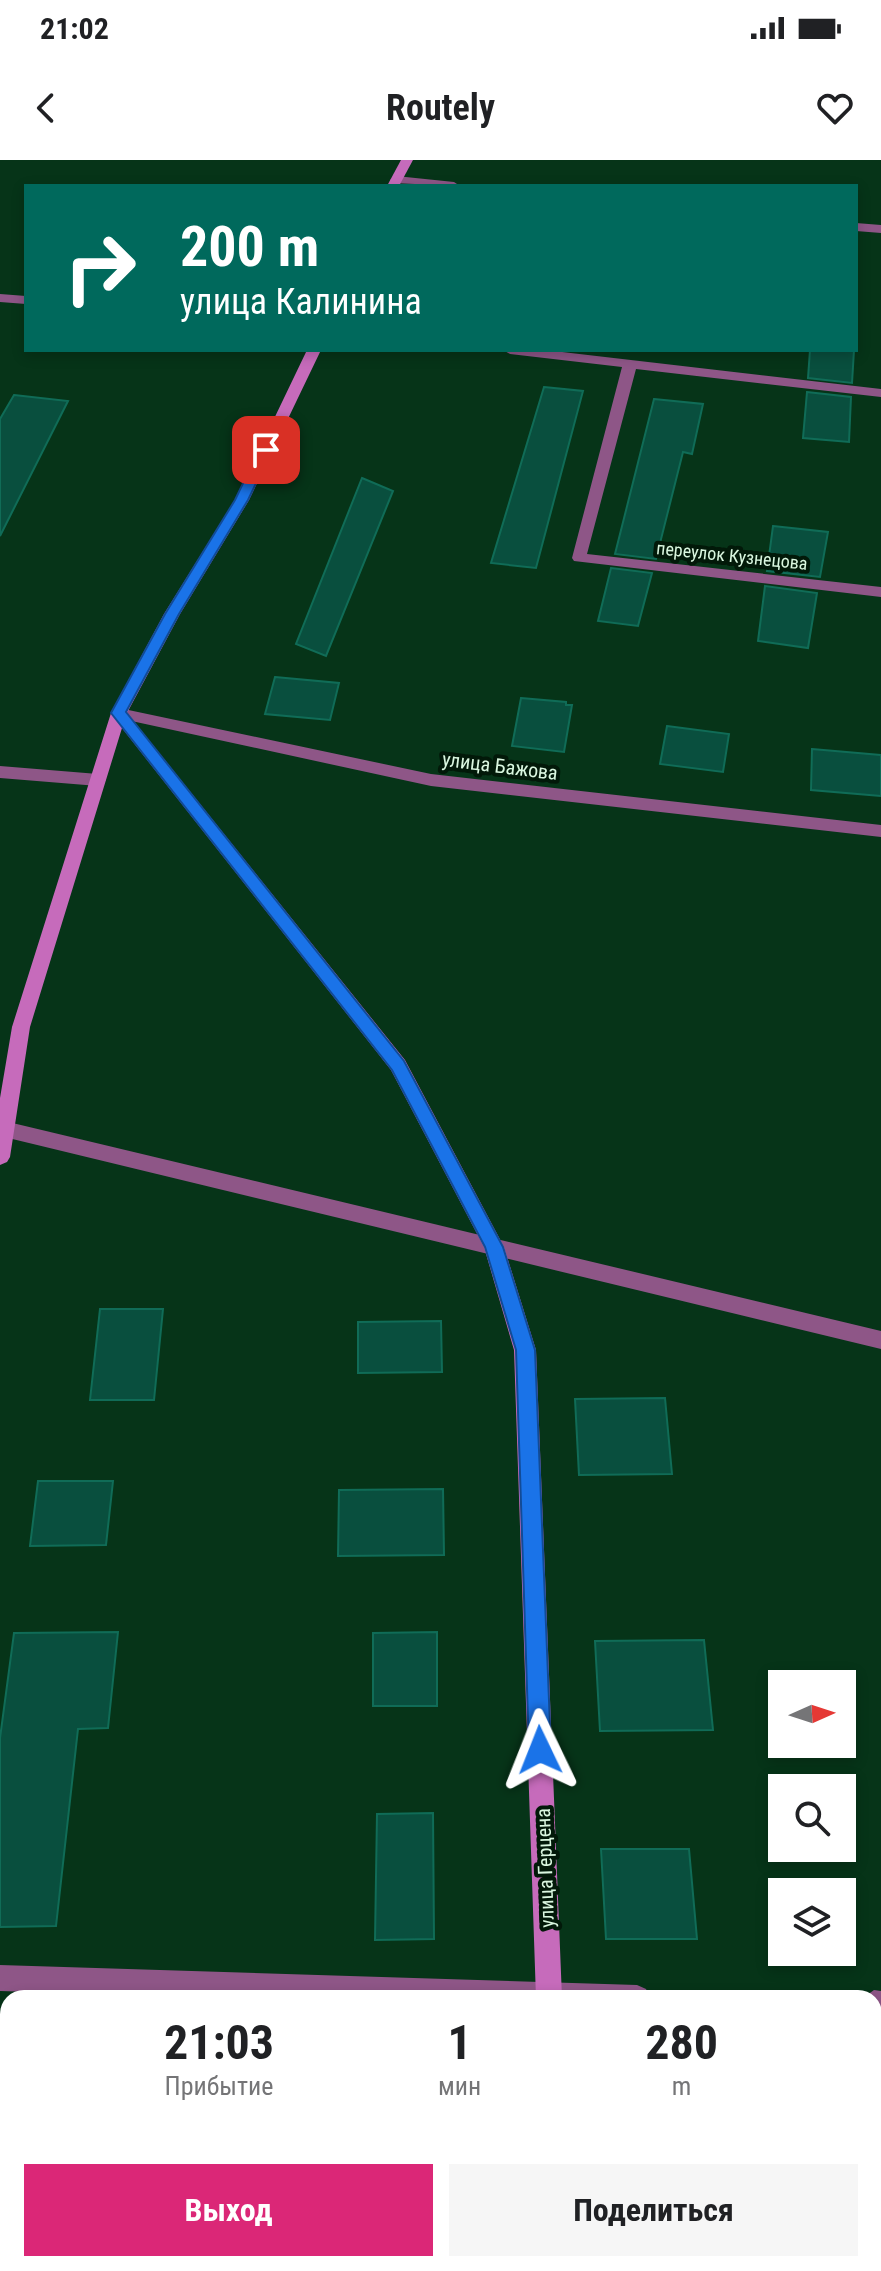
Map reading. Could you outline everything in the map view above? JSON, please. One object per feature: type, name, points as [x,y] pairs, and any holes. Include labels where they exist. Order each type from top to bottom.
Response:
[{"type":"street","points":[[395,183],[407,160]]},
{"type":"street","points":[[858,227],[881,229]]},
{"type":"street","points":[[0,298],[24,300]]},
{"type":"street","points":[[0,1157],[2,1128],[21,1027],[119,713],[172,614],[242,500],[313,352]]},
{"type":"street","points":[[527,352],[881,393]]},
{"type":"street","name":"переулок Кузнецова","points":[[630,364],[579,558],[881,592]]},
{"type":"street","name":"улица Бажова","points":[[119,713],[431,780],[881,831]]},
{"type":"street","name":"улица Герцена","points":[[119,713],[398,1065],[494,1247],[525,1350],[549,1990]]},
{"type":"street","points":[[0,772],[98,780]]},
{"type":"street","points":[[2,1128],[881,1340]]},
{"type":"street","points":[[0,1978],[347,1990]]},
{"type":"building","points":[[810,352],[854,352],[852,383],[808,378]]},
{"type":"building","points":[[544,387],[583,391],[536,568],[491,563]]},
{"type":"building","points":[[807,392],[851,397],[849,442],[803,438]]},
{"type":"building","points":[[14,395],[68,401],[0,536],[0,419]]},
{"type":"building","points":[[654,399],[703,404],[692,454],[683,452],[656,559],[615,554]]},
{"type":"building","points":[[362,478],[393,491],[326,656],[296,644]]},
{"type":"building","points":[[773,526],[828,532],[820,577],[767,571]]},
{"type":"building","points":[[611,568],[652,573],[638,626],[598,621]]},
{"type":"building","points":[[765,586],[817,593],[808,648],[758,641]]},
{"type":"building","points":[[275,677],[339,683],[330,720],[265,714]]},
{"type":"building","points":[[521,698],[572,705],[564,752],[512,746]]},
{"type":"building","points":[[667,726],[729,734],[723,772],[660,764]]},
{"type":"building","points":[[812,749],[881,755],[881,796],[811,790]]},
{"type":"building","points":[[100,1309],[163,1309],[154,1400],[90,1400]]},
{"type":"building","points":[[441,1321],[442,1372],[358,1373],[358,1322]]},
{"type":"building","points":[[665,1398],[672,1474],[579,1475],[575,1399]]},
{"type":"building","points":[[38,1481],[113,1481],[106,1545],[30,1546]]},
{"type":"building","points":[[443,1489],[444,1555],[338,1556],[339,1490]]},
{"type":"building","points":[[118,1632],[108,1728],[78,1729],[56,1926],[0,1927],[0,1738],[14,1633]]},
{"type":"building","points":[[437,1632],[437,1706],[373,1706],[373,1633]]},
{"type":"building","points":[[704,1640],[713,1730],[600,1731],[595,1641]]},
{"type":"building","points":[[433,1813],[434,1939],[375,1940],[377,1814]]},
{"type":"building","points":[[601,1849],[689,1849],[697,1939],[606,1939]]},
{"type":"route","points":[[266,450],[242,500],[172,614],[119,713],[398,1065],[494,1247],[525,1350],[540,1750]]}]
